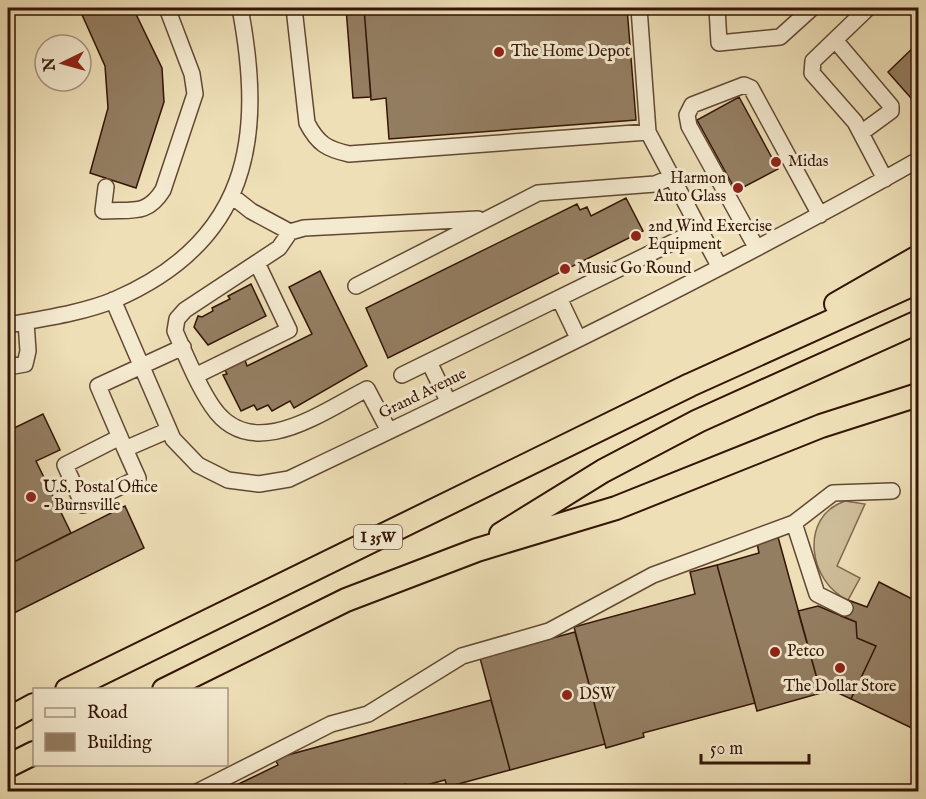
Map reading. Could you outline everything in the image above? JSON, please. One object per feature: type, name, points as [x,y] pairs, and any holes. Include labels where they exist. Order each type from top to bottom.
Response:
[{"type":"highway","points":[[690,385],[918,257]]},
{"type":"highway","name":"I 35W","points":[[71,688],[690,385],[918,282]]},
{"type":"highway","points":[[477,550],[603,471],[698,421],[918,322]]},
{"type":"highway","points":[[168,688],[346,600],[477,550],[616,508],[821,426],[918,395]]},
{"type":"highway","points":[[8,719],[33,706]]},
{"type":"highway","points":[[8,766],[33,754]]},
{"type":"street","points":[[106,187],[103,210],[148,208],[155,203],[163,190],[195,94],[192,74],[169,8]]},
{"type":"street","points":[[8,325],[113,300],[160,276],[200,243],[232,196],[244,166],[249,118],[246,51],[240,8]]},
{"type":"street","points":[[294,8],[307,123],[316,140],[328,150],[349,154],[648,132]]},
{"type":"street","points":[[639,8],[648,132],[719,266]]},
{"type":"street","points":[[717,8],[719,43],[772,40],[780,37],[812,8]]},
{"type":"street","points":[[868,8],[813,61],[812,73],[855,122],[885,179]]},
{"type":"street","points":[[835,40],[891,106],[891,111],[861,133]]},
{"type":"street","points":[[756,247],[689,126],[687,115],[692,105],[744,85],[751,88],[820,215]]},
{"type":"street","name":"Grand Avenue","points":[[113,300],[173,439],[198,465],[228,480],[259,484],[289,479],[578,338],[820,215],[918,160]]},
{"type":"street","points":[[356,286],[538,193],[655,184],[672,177]]},
{"type":"street","points":[[232,196],[251,211],[290,232]]},
{"type":"street","points":[[389,431],[367,389],[280,431],[251,434],[236,429],[211,405],[175,331],[177,319],[185,310],[279,248],[290,232],[304,228],[485,219]]},
{"type":"street","points":[[402,375],[700,229]]},
{"type":"street","points":[[196,375],[289,330],[257,263]]},
{"type":"street","points":[[559,298],[578,338]]},
{"type":"street","points":[[8,367],[25,364],[28,351],[26,322]]},
{"type":"street","points":[[169,430],[122,443],[64,465],[83,505],[138,478],[122,443],[98,386],[183,347]]},
{"type":"street","points":[[429,362],[448,401]]},
{"type":"street","points":[[196,792],[332,724],[368,714],[462,656],[549,631],[653,575],[794,523],[832,493],[892,491]]},
{"type":"street","points":[[794,523],[817,594],[845,608]]},
{"type":"shaded area","points":[[845,501],[865,504],[837,566],[860,578],[848,600],[835,592],[824,580],[814,550],[815,535],[820,521],[830,509]]},
{"type":"building","points":[[79,8],[133,8],[162,68],[164,102],[136,188],[90,173],[108,108],[105,66],[93,39],[93,33],[90,33]]},
{"type":"building","points":[[346,8],[364,8],[371,97],[353,98]]},
{"type":"building","name":"The Home Depot","points":[[364,8],[627,8],[636,120],[389,139],[386,98],[371,100]]},
{"type":"building","points":[[729,8],[770,8],[729,13]]},
{"type":"building","points":[[918,43],[918,106],[888,72]]},
{"type":"building","points":[[739,97],[778,169],[736,191],[697,120]]},
{"type":"building","points":[[626,198],[643,231],[388,358],[366,308],[577,204],[580,210],[587,207],[591,216]]},
{"type":"building","points":[[320,271],[367,366],[294,408],[290,401],[272,411],[268,405],[257,410],[254,405],[241,411],[223,375],[227,374],[225,370],[245,360],[247,366],[312,334],[289,287]]},
{"type":"building","points":[[251,284],[266,316],[208,345],[194,327],[198,316],[202,317],[213,311],[212,308],[230,299],[228,296]]},
{"type":"building","name":"U.S. Postal Office - Burnsville","points":[[43,414],[60,450],[36,461],[71,533],[8,565],[8,431]]},
{"type":"building","points":[[125,506],[144,548],[8,616],[8,565]]},
{"type":"building","name":"Petco","points":[[778,537],[821,693],[757,711],[717,565],[759,553],[757,543]]},
{"type":"building","points":[[717,565],[755,703],[643,733],[644,737],[606,748],[574,627],[695,594],[690,572]]},
{"type":"building","points":[[879,582],[918,602],[918,731],[851,699],[876,646],[857,638],[856,622],[841,616],[848,600],[867,607]]},
{"type":"building","name":"The Dollar Store","points":[[818,606],[856,622],[857,638],[876,646],[851,699],[832,690],[821,693],[798,611]]},
{"type":"building","points":[[575,632],[605,744],[510,770],[480,658]]},
{"type":"building","points":[[491,700],[510,770],[447,787],[445,780],[408,790],[406,784],[378,792],[222,792],[278,765],[276,761],[284,756]]},
{"type":"place","name":"The Home Depot","points":[[499,52]]},
{"type":"place","name":"Midas","points":[[776,162]]},
{"type":"place","name":"Harmon Auto Glass","points":[[738,188]]},
{"type":"place","name":"2nd Wind Exercise Equipment","points":[[636,236]]},
{"type":"place","name":"Music Go Round","points":[[565,269]]},
{"type":"place","name":"U.S. Postal Office - Burnsville","points":[[31,497]]},
{"type":"place","name":"Petco","points":[[775,652]]},
{"type":"place","name":"The Dollar Store","points":[[840,668]]},
{"type":"place","name":"DSW","points":[[567,695]]}]
